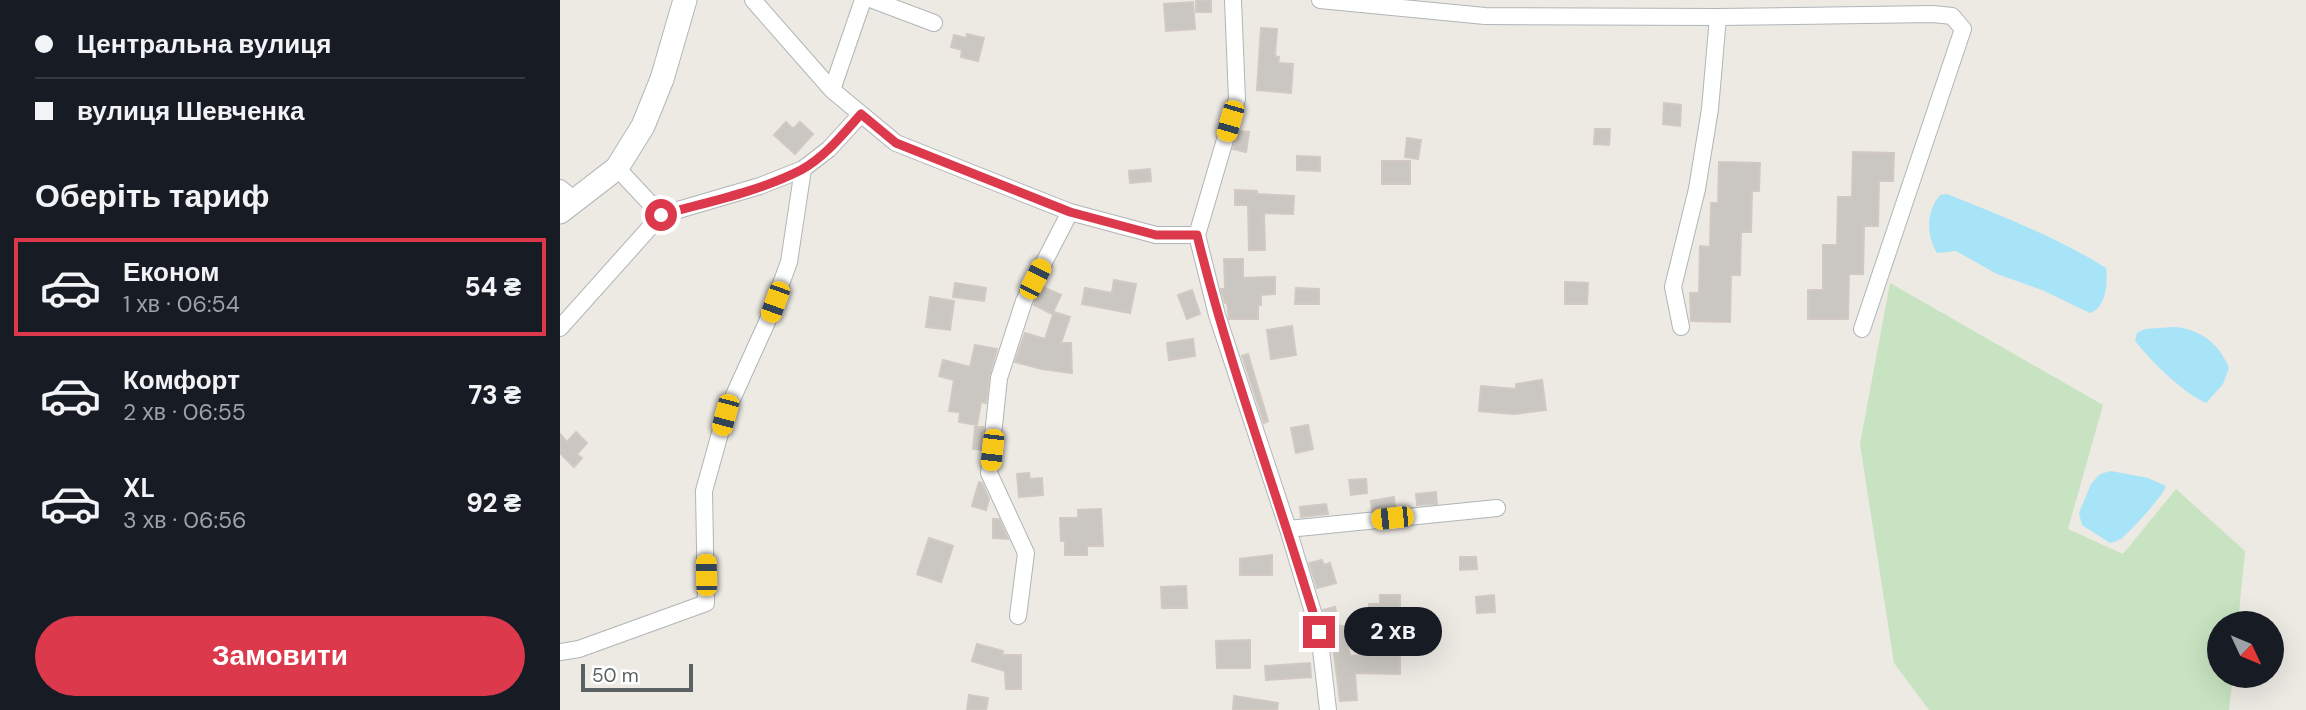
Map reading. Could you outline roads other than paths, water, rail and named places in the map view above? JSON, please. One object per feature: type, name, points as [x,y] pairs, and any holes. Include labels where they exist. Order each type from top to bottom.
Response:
[{"type":"street","points":[[565,200],[617,168],[643,126],[662,79],[685,0]]},
{"type":"street","points":[[753,0],[832,90],[896,143],[1070,212],[1156,235],[1197,235]]},
{"type":"street","points":[[832,90],[863,0]]},
{"type":"street","points":[[873,0],[934,23]]},
{"type":"street","points":[[1233,0],[1237,99],[1197,235],[1217,315],[1288,528],[1319,632],[1328,710]]},
{"type":"street","points":[[1320,0],[1485,16],[1718,16],[1935,7],[1952,16],[1963,29],[1862,329]]},
{"type":"street","points":[[1681,327],[1673,287],[1697,189],[1710,109],[1718,16]]},
{"type":"street","points":[[560,328],[661,215],[760,186],[803,169],[829,149],[861,114]]},
{"type":"street","points":[[617,168],[661,215]]},
{"type":"street","points":[[560,652],[579,649],[706,603],[705,491],[725,415],[767,322],[789,262],[803,169]]},
{"type":"street","points":[[1017,616],[1026,553],[989,473],[999,378],[1024,301],[1070,212]]},
{"type":"street","points":[[1288,528],[1497,508]]},
{"type":"water","points":[[1947,194],[2049,237],[2106,268],[2106,288],[2100,306],[2090,313],[2042,290],[1997,274],[1956,251],[1937,253],[1929,231],[1930,216],[1940,195]]},
{"type":"water","points":[[2173,327],[2191,330],[2207,339],[2220,352],[2229,368],[2223,384],[2206,403],[2168,376],[2135,341],[2137,333],[2145,329]]},
{"type":"water","points":[[2111,471],[2148,478],[2166,486],[2131,529],[2121,539],[2110,543],[2082,525],[2079,513],[2091,484],[2100,474]]}]
